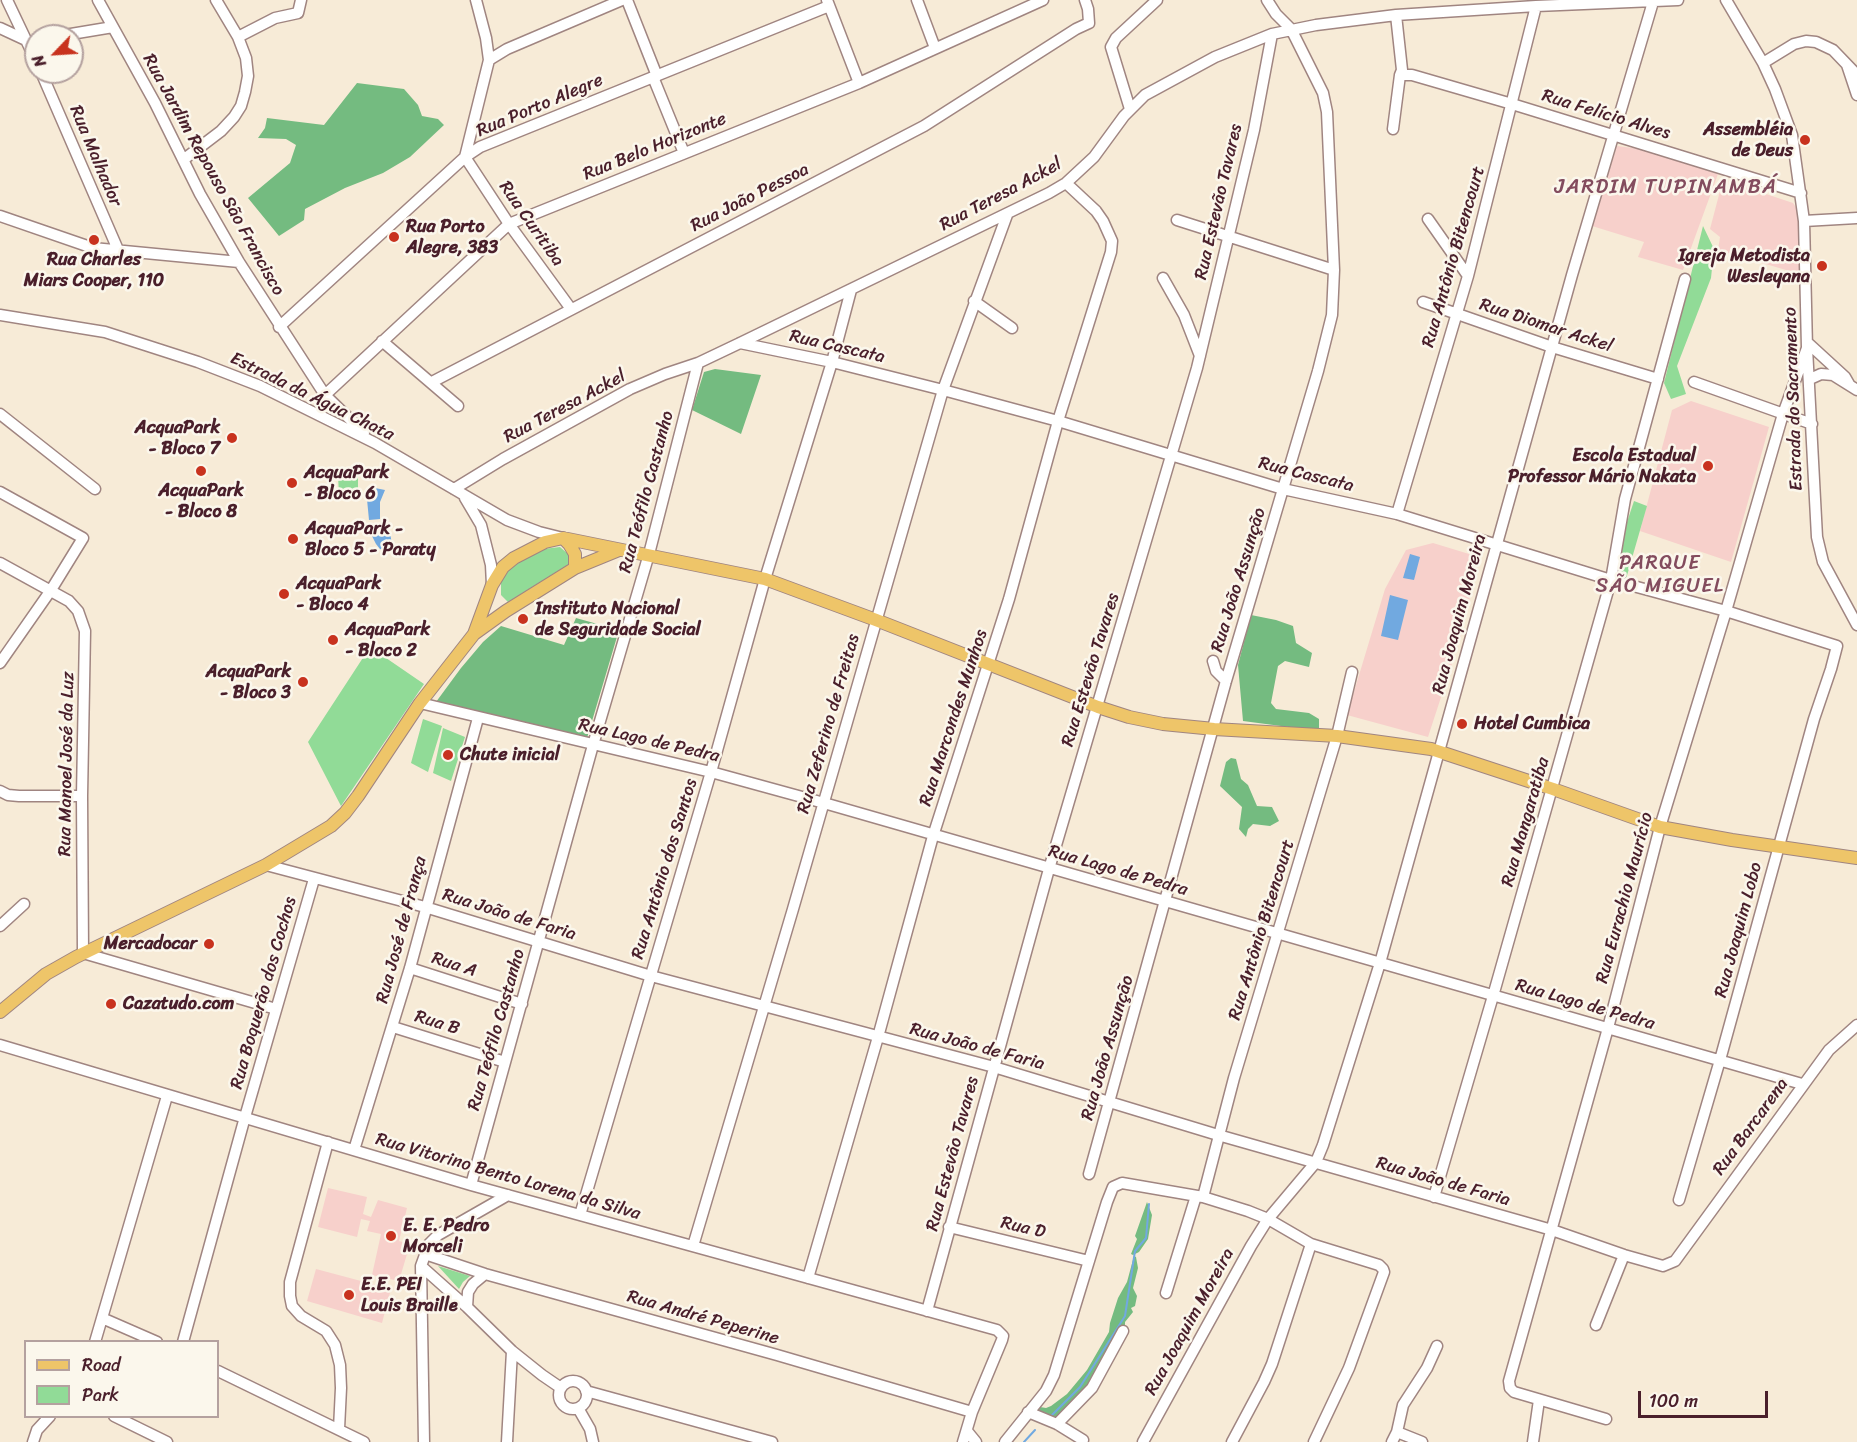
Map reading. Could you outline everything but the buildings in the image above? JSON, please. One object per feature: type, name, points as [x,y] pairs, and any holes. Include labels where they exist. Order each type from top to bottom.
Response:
[{"type":"main road","points":[[563,538],[574,555],[576,568]]},
{"type":"main road","points":[[474,634],[492,585],[503,567],[514,558],[545,542],[563,538],[765,579],[1098,707],[1163,724],[1337,736],[1440,751],[1660,827],[1857,858]]},
{"type":"main road","points":[[0,1012],[46,974],[83,953],[266,865],[323,831],[345,813],[420,703],[474,634],[506,611],[576,568],[619,550]]},
{"type":"main road","points":[[492,585],[495,599],[506,611]]},
{"type":"street","points":[[7,0],[24,27]]},
{"type":"street","name":"Rua Jardim Repouso São Francisco","points":[[98,0],[239,262],[279,327],[325,395],[338,410],[375,443]]},
{"type":"street","points":[[183,160],[234,117],[241,106],[248,76],[246,58],[238,37],[216,0]]},
{"type":"street","points":[[238,37],[275,18],[298,13],[301,0]]},
{"type":"street","points":[[465,157],[489,60],[476,0]]},
{"type":"street","points":[[489,60],[507,49],[625,0],[684,153]]},
{"type":"street","points":[[917,0],[935,48]]},
{"type":"street","name":"Rua Belo Horizonte","points":[[325,395],[509,224],[859,83],[1043,0]]},
{"type":"street","name":"Rua João Pessoa","points":[[432,382],[924,126],[1090,21],[1085,0]]},
{"type":"street","points":[[1130,109],[1111,47],[1116,39],[1157,0]]},
{"type":"street","name":"Rua João Assunção","points":[[1089,1174],[1226,681],[1332,315],[1334,270],[1327,112],[1319,85],[1291,29],[1276,14],[1267,0]]},
{"type":"street","name":"Rua Teresa Ackel","points":[[458,492],[503,459],[630,390],[665,374],[698,363],[1006,215],[1066,183],[1103,147],[1130,109],[1145,95],[1215,57],[1272,34],[1291,29],[1396,15],[1678,0]]},
{"type":"street","name":"Estrada do Sacramento","points":[[1726,0],[1763,63],[1785,112],[1792,135],[1804,221],[1819,549],[1823,562],[1857,625]]},
{"type":"street","name":"Rua Joaquim Moreira","points":[[1143,1442],[1268,1219],[1316,1162],[1380,963],[1612,134],[1653,2]]},
{"type":"street","points":[[828,3],[859,83]]},
{"type":"street","name":"Rua Porto Alegre","points":[[279,327],[465,157],[480,147],[828,3]]},
{"type":"street","name":"Rua Antônio Bitencourt","points":[[1397,514],[1455,313],[1468,276],[1536,6]]},
{"type":"street","points":[[1393,129],[1402,70],[1396,15]]},
{"type":"street","points":[[84,32],[113,27]]},
{"type":"street","points":[[0,28],[24,37]]},
{"type":"street","name":"Rua Estevão Tavares","points":[[927,1311],[1049,869],[1200,356],[1254,130],[1272,34]]},
{"type":"street","points":[[1763,63],[1794,44],[1806,41],[1825,45],[1846,62],[1857,75]]},
{"type":"street","points":[[1846,62],[1857,57]]},
{"type":"street","points":[[1846,62],[1847,71],[1857,95]]},
{"type":"street","name":"Rua Felício Alves","points":[[1400,75],[1412,75],[1512,104],[1801,193]]},
{"type":"street","name":"Rua Malhador","points":[[46,84],[119,252]]},
{"type":"street","name":"Rua Curitiba","points":[[465,157],[509,224],[571,309]]},
{"type":"street","name":"Rua Marcondes Munhos","points":[[808,1278],[933,836],[1009,599],[1059,421],[1111,252],[1112,241],[1109,231],[1096,211],[1066,183]]},
{"type":"street","points":[[0,215],[93,248],[239,262]]},
{"type":"street","name":"Rua Zeferino de Freitas","points":[[693,1246],[943,390],[1006,215]]},
{"type":"street","points":[[1804,221],[1857,218]]},
{"type":"street","points":[[1428,219],[1468,276]]},
{"type":"street","points":[[1177,220],[1334,270]]},
{"type":"street","points":[[1163,278],[1184,315],[1200,356]]},
{"type":"street","name":"Rua Mangaratiba","points":[[1434,1197],[1553,789],[1611,580],[1625,499],[1685,279]]},
{"type":"street","name":"Rua Antônio dos Santos","points":[[580,1215],[711,772],[765,579],[832,362],[850,290]]},
{"type":"street","points":[[974,301],[1012,328]]},
{"type":"street","name":"Rua Diomar Ackel","points":[[1423,302],[1552,347],[1658,379]]},
{"type":"street","name":"Estrada da Água Chata","points":[[0,315],[105,332],[198,362],[260,386],[375,443],[523,527],[563,538]]},
{"type":"street","points":[[382,341],[458,406]]},
{"type":"street","name":"Rua Cascata","points":[[740,343],[832,362],[1059,421],[1283,489],[1397,514],[1611,580],[1726,611],[1837,646],[1832,669]]},
{"type":"street","points":[[1808,346],[1845,377],[1853,387]]},
{"type":"street","name":"Rua Eurachio Maurício","points":[[1606,1419],[1514,1392],[1510,1388],[1509,1381],[1608,1028],[1660,827],[1783,414],[1808,346]]},
{"type":"street","name":"Rua Teófilo Castanho","points":[[471,1185],[540,941],[592,745],[649,554],[698,363]]},
{"type":"street","points":[[1810,379],[1826,374],[1833,375],[1853,387]]},
{"type":"street","points":[[1694,382],[1812,424]]},
{"type":"street","points":[[0,414],[95,489]]},
{"type":"street","points":[[0,492],[83,538],[51,590],[4,649],[0,663]]},
{"type":"street","name":"Estrada da Água Chata","points":[[458,492],[481,525],[491,565],[492,585]]},
{"type":"street","name":"Rua Manoel José da Luz","points":[[0,563],[69,601],[78,611],[85,631],[82,796],[83,953]]},
{"type":"street","points":[[1213,661],[1216,670],[1226,681]]},
{"type":"street","name":"Rua Joaquim Lobo","points":[[1679,1200],[1814,719],[1832,669]]},
{"type":"street","name":"Rua Antônio Bitencourt","points":[[1166,1293],[1200,1197],[1337,736],[1352,672]]},
{"type":"street","name":"Rua Lago de Pedra","points":[[420,703],[711,772],[824,803],[1802,1084]]},
{"type":"street","name":"Rua José de França","points":[[354,1150],[410,968],[478,718]]},
{"type":"street","points":[[0,791],[8,795],[19,796],[82,796]]},
{"type":"street","name":"Rua João de Faria","points":[[266,865],[425,907],[651,976],[994,1067],[1218,1135],[1552,1230],[1663,1266],[1675,1261]]},
{"type":"street","name":"Rua Boquerão dos Cochos","points":[[183,1340],[314,879]]},
{"type":"street","points":[[0,926],[24,904]]},
{"type":"street","points":[[83,953],[276,1010]]},
{"type":"street","name":"Rua A","points":[[410,968],[522,1004]]},
{"type":"street","name":"Rua Barcarena","points":[[1675,1261],[1802,1084],[1829,1050],[1856,1022]]},
{"type":"street","name":"Rua B","points":[[393,1027],[505,1062]]},
{"type":"street","name":"Rua Vitorino Bento Lorena da Silva","points":[[0,1045],[471,1185],[997,1330],[1001,1333],[1002,1340],[972,1412]]},
{"type":"street","points":[[95,1340],[167,1095]]},
{"type":"street","points":[[328,1142],[290,1282],[290,1296],[292,1306],[301,1316],[326,1331],[335,1345],[340,1365],[339,1429]]},
{"type":"street","points":[[1005,1442],[1046,1391],[1054,1375],[1113,1187],[1122,1183],[1200,1197],[1248,1210],[1268,1219],[1311,1245],[1379,1265],[1383,1269],[1349,1368],[1314,1442]]},
{"type":"street","points":[[424,1442],[421,1266],[425,1254],[429,1244],[438,1235],[508,1195]]},
{"type":"street","name":"Rua D","points":[[950,1227],[1089,1261]]},
{"type":"street","points":[[1232,1442],[1268,1373],[1311,1245]]},
{"type":"street","name":"Rua André Peperine","points":[[425,1254],[485,1274],[972,1412]]},
{"type":"street","points":[[1596,1325],[1624,1255]]},
{"type":"street","points":[[421,1266],[512,1351],[561,1388]]},
{"type":"street","points":[[467,1307],[468,1292],[473,1284],[485,1274]]},
{"type":"street","points":[[102,1318],[155,1340]]},
{"type":"street","points":[[1057,1424],[1092,1388],[1123,1331]]},
{"type":"street","points":[[1422,1442],[1395,1437],[1403,1405],[1427,1368],[1437,1346]]},
{"type":"street","points":[[507,1442],[512,1351]]},
{"type":"street","points":[[219,1371],[364,1442]]},
{"type":"street","points":[[586,1391],[585,1402],[578,1408],[570,1408],[562,1404],[559,1396],[561,1388],[568,1382],[576,1382],[586,1391],[772,1442]]},
{"type":"street","points":[[1533,1442],[1539,1401]]},
{"type":"street","points":[[578,1408],[590,1429],[593,1442]]},
{"type":"street","points":[[972,1412],[965,1437],[976,1442]]},
{"type":"street","points":[[1028,1412],[1057,1424],[1083,1440]]},
{"type":"street","points":[[33,1442],[37,1430],[48,1418]]},
{"type":"street","points":[[118,1418],[167,1442]]},
{"type":"shaded area","points":[[1617,146],[1641,149],[1718,174],[1683,270],[1638,257],[1644,242],[1592,226]]},
{"type":"shaded area","points":[[1733,183],[1793,203],[1797,209],[1803,275],[1718,250],[1720,237],[1710,229],[1720,191]]},
{"type":"shaded area","name":"Escola Estadual Professor Mário Nakata","points":[[1691,401],[1769,427],[1731,562],[1640,531],[1672,410]]},
{"type":"shaded area","points":[[1433,543],[1479,557],[1461,636],[1428,737],[1347,715],[1385,589],[1406,550]]},
{"type":"shaded area","name":"E. E. Pedro Morceli","points":[[328,1188],[367,1197],[363,1214],[371,1217],[378,1200],[407,1208],[399,1241],[410,1244],[399,1281],[372,1275],[381,1234],[367,1231],[370,1221],[361,1219],[357,1237],[318,1227]]},
{"type":"shaded area","name":"E.E. PEI Louis Braille","points":[[316,1269],[391,1289],[382,1323],[307,1301]]},
{"type":"green space","points":[[357,83],[404,89],[418,105],[422,116],[438,119],[444,125],[410,157],[383,173],[345,188],[305,209],[304,220],[279,236],[248,198],[290,163],[296,145],[286,139],[258,138],[265,128],[267,118],[324,125]]},
{"type":"green space","points":[[1703,226],[1714,249],[1711,278],[1677,366],[1686,394],[1671,399],[1664,383]]},
{"type":"green space","points":[[715,369],[761,375],[741,434],[692,410],[704,372]]},
{"type":"green space","points":[[358,471],[358,496],[339,497],[338,474]]},
{"type":"green space","points":[[1634,501],[1647,506],[1626,579],[1614,576],[1623,534]]},
{"type":"green space","points":[[560,547],[568,554],[569,564],[508,602],[501,595],[501,582],[509,570],[525,558],[543,549]]},
{"type":"green space","points":[[1251,615],[1293,626],[1296,643],[1312,653],[1309,667],[1285,661],[1278,666],[1271,703],[1276,709],[1309,713],[1319,719],[1319,731],[1243,721],[1238,665]]},
{"type":"green space","points":[[576,618],[619,630],[587,738],[436,702],[483,642],[501,626],[564,645]]},
{"type":"green space","points":[[370,647],[424,684],[341,806],[308,742]]},
{"type":"green space","name":"Chute inicial","points":[[423,719],[442,726],[428,772],[411,763]]},
{"type":"green space","name":"Chute inicial","points":[[443,728],[465,737],[451,781],[433,773]]},
{"type":"green space","points":[[1231,758],[1236,759],[1241,779],[1248,785],[1257,806],[1272,807],[1279,821],[1270,826],[1253,824],[1248,829],[1246,837],[1239,829],[1242,807],[1220,786],[1226,762]]},
{"type":"green space","points":[[1147,1202],[1152,1215],[1148,1239],[1139,1252],[1133,1255],[1131,1254],[1137,1239],[1135,1236]]},
{"type":"green space","points":[[1134,1256],[1138,1268],[1133,1288],[1137,1296],[1135,1306],[1131,1308],[1133,1312],[1125,1322],[1125,1327],[1098,1375],[1078,1398],[1074,1399],[1054,1419],[1038,1412],[1040,1407],[1051,1406],[1067,1394],[1087,1370],[1109,1332],[1118,1298],[1127,1282]]},
{"type":"green space","points":[[438,1266],[470,1276],[459,1289]]},
{"type":"water","points":[[366,489],[385,490],[380,502],[380,519],[369,520]]},
{"type":"water","points":[[380,526],[384,531],[390,533],[392,544],[390,552],[380,549],[370,532],[370,528]]},
{"type":"water","points":[[1410,554],[1420,557],[1414,580],[1403,578]]},
{"type":"water","points":[[1390,595],[1408,600],[1398,640],[1381,636]]},
{"type":"waterway","points":[[1050,1417],[1080,1387],[1125,1316],[1135,1251],[1146,1238],[1149,1204]]},
{"type":"waterway","points":[[1024,1442],[1035,1430]]},
{"type":"place","name":"Assembléia de Deus","points":[[1805,140]]},
{"type":"place","name":"Rua Porto Alegre, 383","points":[[394,237]]},
{"type":"place","name":"Rua Charles Miars Cooper, 110","points":[[94,240]]},
{"type":"place","name":"Igreja Metodista Wesleyana","points":[[1822,266]]},
{"type":"place","name":"AcquaPark - Bloco 7","points":[[232,438]]},
{"type":"place","name":"Escola Estadual Professor Mário Nakata","points":[[1708,466]]},
{"type":"place","name":"AcquaPark - Bloco 8","points":[[201,471]]},
{"type":"place","name":"AcquaPark - Bloco 6","points":[[292,483]]},
{"type":"place","name":"AcquaPark - Bloco 5 - Paraty","points":[[293,539]]},
{"type":"place","name":"AcquaPark - Bloco 4","points":[[284,594]]},
{"type":"place","name":"Instituto Nacional de Seguridade Social","points":[[523,619]]},
{"type":"place","name":"AcquaPark - Bloco 2","points":[[333,640]]},
{"type":"place","name":"AcquaPark - Bloco 3","points":[[303,682]]},
{"type":"place","name":"Hotel Cumbica","points":[[1462,724]]},
{"type":"place","name":"Chute inicial","points":[[448,755]]},
{"type":"place","name":"Mercadocar","points":[[209,944]]},
{"type":"place","name":"Cazatudo.com","points":[[111,1004]]},
{"type":"place","name":"E. E. Pedro Morceli","points":[[391,1236]]},
{"type":"place","name":"E.E. PEI Louis Braille","points":[[349,1295]]},
{"type":"district","name":"JARDIM TUPINAMBÁ","points":[[1666,188]]},
{"type":"district","name":"PARQUE SÃO MIGUEL","points":[[1660,576]]}]
